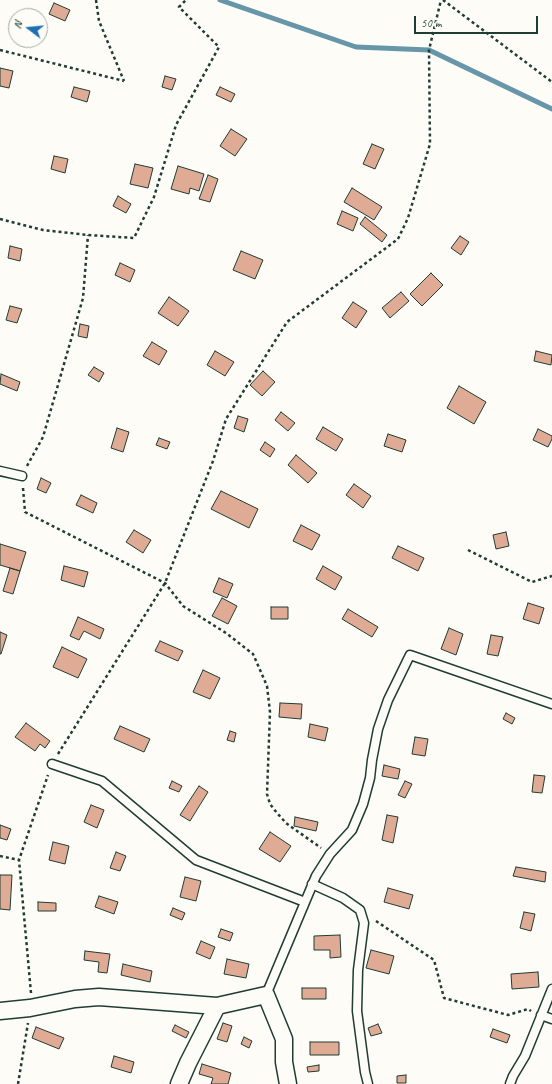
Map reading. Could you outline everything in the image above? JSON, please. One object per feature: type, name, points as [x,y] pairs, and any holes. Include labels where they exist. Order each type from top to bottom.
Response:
[{"type":"street","points":[[0,1011],[30,1008],[67,1000],[99,998],[217,1006],[266,995],[284,1039],[284,1062],[288,1084]]},
{"type":"street","points":[[179,1084],[217,1006]]},
{"type":"lane","points":[[0,471],[22,476]]},
{"type":"lane","points":[[266,995],[316,876],[330,854],[352,830],[363,804],[370,778],[378,729],[388,700],[410,654],[552,704]]},
{"type":"lane","points":[[52,764],[102,781],[196,860],[305,902]]},
{"type":"lane","points":[[312,884],[343,898],[360,910],[364,923],[358,970],[357,1011],[368,1084]]},
{"type":"lane","points":[[510,1084],[525,1056],[552,989]]},
{"type":"lane","points":[[541,1015],[552,1020]]},
{"type":"path","points":[[0,50],[124,81],[99,21],[96,0]]},
{"type":"path","points":[[0,219],[43,230],[134,238],[154,197],[176,125],[219,47],[179,7],[186,0]]},
{"type":"path","points":[[18,1084],[30,1008],[31,986],[19,860],[52,764],[165,584],[213,461],[226,419],[287,322],[398,239],[408,218],[430,144],[429,50],[442,0],[552,82]]},
{"type":"path","points":[[88,235],[83,298],[43,437],[22,476],[26,512],[165,584],[183,606],[226,634],[253,654],[267,686],[269,705],[267,794],[270,804],[286,823],[330,854]]},
{"type":"path","points":[[468,550],[532,582],[552,576]]},
{"type":"path","points":[[0,856],[19,860]]},
{"type":"path","points":[[364,923],[375,920],[434,960],[444,998],[508,1014],[528,1009],[541,1015]]},
{"type":"building","points":[[54,3],[70,10],[65,21],[49,14]]},
{"type":"building","points":[[0,68],[13,71],[9,88],[0,86]]},
{"type":"building","points":[[165,76],[176,79],[172,90],[162,87]]},
{"type":"building","points":[[74,87],[90,91],[87,102],[71,97]]},
{"type":"building","points":[[220,87],[235,94],[231,102],[216,95]]},
{"type":"building","points":[[231,129],[247,139],[235,156],[220,146]]},
{"type":"building","points":[[372,144],[384,149],[375,169],[363,164]]},
{"type":"building","points":[[54,156],[68,159],[65,173],[51,169]]},
{"type":"building","points":[[135,164],[153,168],[148,188],[130,184]]},
{"type":"building","points":[[178,166],[204,174],[199,191],[190,188],[189,194],[171,189]]},
{"type":"building","points":[[208,175],[218,179],[210,202],[199,199]]},
{"type":"building","points":[[352,188],[382,207],[374,220],[344,202]]},
{"type":"building","points":[[118,196],[131,204],[126,213],[113,206]]},
{"type":"building","points":[[342,211],[358,218],[353,231],[337,224]]},
{"type":"building","points":[[365,217],[387,235],[382,242],[360,224]]},
{"type":"building","points":[[460,236],[469,242],[461,255],[451,248]]},
{"type":"building","points":[[10,246],[22,249],[20,261],[8,258]]},
{"type":"building","points":[[241,251],[263,260],[255,279],[233,270]]},
{"type":"building","points":[[120,263],[135,270],[130,282],[115,275]]},
{"type":"building","points":[[431,273],[443,285],[422,306],[410,294]]},
{"type":"building","points":[[401,292],[409,301],[390,318],[382,308]]},
{"type":"building","points":[[169,297],[189,311],[178,326],[158,313]]},
{"type":"building","points":[[353,302],[367,311],[356,328],[342,318]]},
{"type":"building","points":[[10,306],[22,309],[17,323],[6,320]]},
{"type":"building","points":[[80,324],[89,326],[87,338],[78,336]]},
{"type":"building","points":[[152,342],[167,351],[159,365],[143,356]]},
{"type":"building","points":[[215,351],[234,362],[225,376],[207,365]]},
{"type":"building","points":[[536,351],[552,355],[551,365],[534,361]]},
{"type":"building","points":[[94,367],[104,373],[99,382],[88,375]]},
{"type":"building","points":[[263,371],[275,382],[262,396],[250,385]]},
{"type":"building","points":[[1,374],[20,382],[17,391],[0,384]]},
{"type":"building","points":[[459,386],[486,402],[474,424],[447,408]]},
{"type":"building","points":[[281,412],[295,423],[288,431],[275,420]]},
{"type":"building","points":[[238,416],[248,419],[244,432],[234,428]]},
{"type":"building","points":[[323,427],[343,439],[336,451],[316,439]]},
{"type":"building","points":[[117,428],[129,432],[123,452],[111,448]]},
{"type":"building","points":[[538,429],[552,436],[548,447],[533,440]]},
{"type":"building","points":[[388,434],[406,440],[402,452],[384,446]]},
{"type":"building","points":[[159,438],[170,442],[167,449],[156,445]]},
{"type":"building","points":[[265,442],[275,449],[270,457],[260,450]]},
{"type":"building","points":[[296,455],[317,473],[308,483],[288,465]]},
{"type":"building","points":[[41,478],[51,483],[46,493],[37,489]]},
{"type":"building","points":[[354,484],[371,496],[363,508],[346,495]]},
{"type":"building","points":[[221,491],[258,509],[249,528],[211,509]]},
{"type":"building","points":[[81,495],[97,503],[93,513],[76,505]]},
{"type":"building","points":[[301,525],[320,535],[312,550],[293,541]]},
{"type":"building","points":[[134,530],[151,540],[143,553],[126,542]]},
{"type":"building","points":[[506,532],[509,546],[496,549],[493,535]]},
{"type":"building","points":[[0,544],[26,552],[20,571],[0,565]]},
{"type":"building","points":[[398,546],[424,558],[418,571],[392,558]]},
{"type":"building","points":[[64,566],[88,572],[84,587],[61,580]]},
{"type":"building","points":[[323,566],[342,577],[335,590],[316,579]]},
{"type":"building","points":[[10,568],[20,571],[13,594],[3,591]]},
{"type":"building","points":[[219,578],[233,584],[227,598],[213,592]]},
{"type":"building","points":[[222,598],[237,606],[228,624],[212,616]]},
{"type":"building","points":[[528,603],[544,608],[539,624],[523,619]]},
{"type":"building","points":[[271,607],[288,607],[288,619],[271,619]]},
{"type":"building","points":[[348,609],[378,627],[372,637],[342,619]]},
{"type":"building","points":[[78,617],[104,629],[100,639],[84,631],[79,640],[70,636]]},
{"type":"building","points":[[449,628],[463,634],[456,655],[441,649]]},
{"type":"building","points":[[0,632],[7,635],[1,654],[0,654]]},
{"type":"building","points":[[491,635],[503,637],[498,656],[487,654]]},
{"type":"building","points":[[160,641],[183,651],[178,661],[155,651]]},
{"type":"building","points":[[62,647],[87,659],[78,678],[53,667]]},
{"type":"building","points":[[203,670],[220,678],[210,699],[193,692]]},
{"type":"building","points":[[280,703],[302,704],[301,719],[279,717]]},
{"type":"building","points":[[506,713],[515,718],[512,724],[503,719]]},
{"type":"building","points":[[26,723],[50,741],[45,748],[40,744],[35,751],[15,737]]},
{"type":"building","points":[[310,724],[328,728],[325,741],[308,737]]},
{"type":"building","points":[[120,726],[150,739],[144,752],[114,739]]},
{"type":"building","points":[[230,731],[236,733],[234,742],[227,740]]},
{"type":"building","points":[[415,737],[428,739],[425,756],[412,754]]},
{"type":"building","points":[[384,765],[400,769],[398,779],[382,776]]},
{"type":"building","points":[[534,775],[545,776],[542,793],[532,792]]},
{"type":"building","points":[[172,781],[182,786],[179,792],[169,788]]},
{"type":"building","points":[[405,781],[412,784],[405,798],[398,795]]},
{"type":"building","points":[[199,786],[208,792],[190,821],[180,815]]},
{"type":"building","points":[[91,805],[104,810],[97,828],[84,822]]},
{"type":"building","points":[[387,815],[398,817],[393,843],[382,840]]},
{"type":"building","points":[[295,817],[318,822],[316,831],[294,826]]},
{"type":"building","points":[[0,825],[11,829],[7,840],[0,838]]},
{"type":"building","points":[[270,832],[291,846],[280,862],[259,849]]},
{"type":"building","points":[[53,842],[69,846],[65,864],[49,860]]},
{"type":"building","points":[[116,852],[126,856],[120,871],[110,868]]},
{"type":"building","points":[[516,867],[546,872],[545,882],[513,876]]},
{"type":"building","points":[[0,875],[12,875],[10,910],[0,909]]},
{"type":"building","points":[[185,877],[201,881],[196,901],[180,897]]},
{"type":"building","points":[[388,888],[413,895],[409,909],[384,902]]},
{"type":"building","points":[[99,896],[118,902],[114,914],[95,907]]},
{"type":"building","points":[[38,902],[56,903],[56,911],[38,911]]},
{"type":"building","points":[[173,908],[185,913],[182,920],[170,915]]},
{"type":"building","points":[[524,912],[535,914],[531,931],[520,928]]},
{"type":"building","points":[[221,929],[233,933],[230,941],[218,937]]},
{"type":"building","points":[[340,935],[341,957],[330,958],[330,950],[314,950],[314,936]]},
{"type":"building","points":[[201,941],[215,947],[210,959],[196,953]]},
{"type":"building","points":[[371,950],[394,956],[389,974],[366,968]]},
{"type":"building","points":[[85,951],[110,954],[107,973],[98,972],[99,962],[84,960]]},
{"type":"building","points":[[227,959],[249,964],[246,978],[224,974]]},
{"type":"building","points":[[123,964],[152,971],[150,982],[121,975]]},
{"type":"building","points":[[538,972],[539,987],[512,989],[511,974]]},
{"type":"building","points":[[302,988],[326,988],[326,999],[302,999]]},
{"type":"building","points":[[223,1023],[232,1026],[227,1042],[217,1039]]},
{"type":"building","points":[[378,1024],[382,1033],[371,1036],[368,1028]]},
{"type":"building","points":[[175,1025],[189,1032],[186,1038],[172,1031]]},
{"type":"building","points":[[36,1027],[64,1038],[59,1049],[32,1038]]},
{"type":"building","points":[[493,1029],[510,1035],[507,1043],[490,1037]]},
{"type":"building","points":[[244,1037],[252,1041],[249,1048],[241,1044]]},
{"type":"building","points":[[310,1042],[339,1042],[339,1055],[310,1055]]},
{"type":"building","points":[[114,1056],[134,1062],[131,1073],[111,1067]]},
{"type":"building","points":[[202,1064],[231,1073],[228,1084],[211,1084],[213,1078],[199,1074]]},
{"type":"building","points":[[319,1065],[319,1071],[308,1072],[307,1067]]},
{"type":"building","points":[[406,1075],[406,1083],[397,1083],[397,1076]]},
{"type":"waterway","points":[[220,0],[356,47],[429,50],[552,109]]}]
